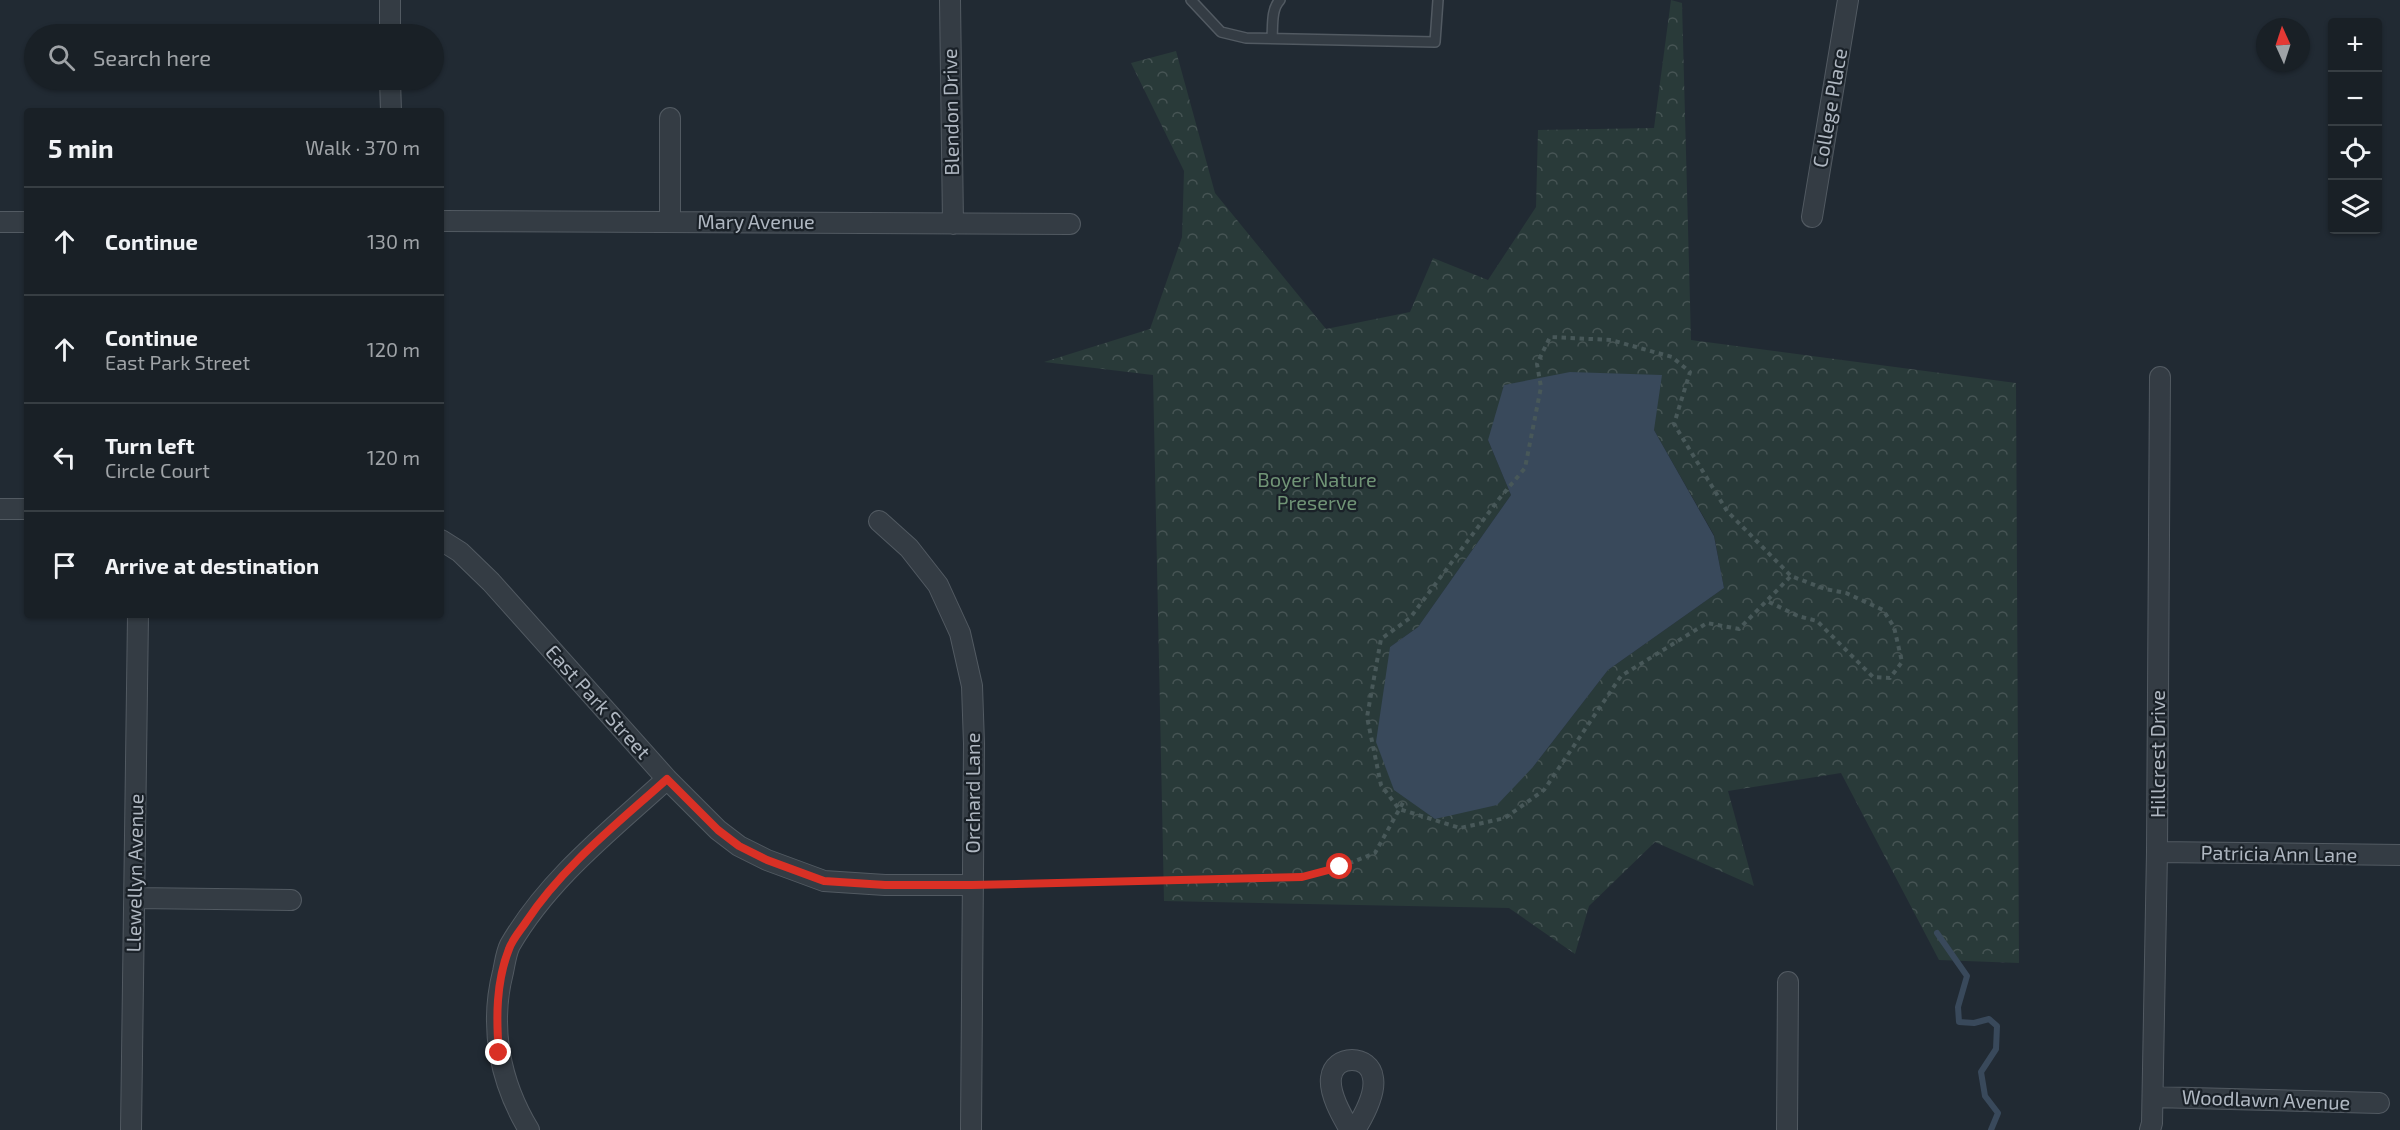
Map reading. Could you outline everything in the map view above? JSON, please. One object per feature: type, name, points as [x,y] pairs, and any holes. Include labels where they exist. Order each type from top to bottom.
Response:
[{"type":"street","points":[[390,0],[390,24]]},
{"type":"street","name":"Blendon Drive","points":[[950,0],[953,224]]},
{"type":"street","name":"College Place","points":[[1812,217],[1848,0]]},
{"type":"street","points":[[390,90],[391,108]]},
{"type":"street","points":[[670,118],[670,222]]},
{"type":"street","name":"Mary Avenue","points":[[444,221],[1071,224]]},
{"type":"street","points":[[0,222],[24,222]]},
{"type":"street","name":"Hillcrest Drive","points":[[2150,1130],[2153,1097],[2157,852],[2160,377]]},
{"type":"street","points":[[0,509],[24,509]]},
{"type":"street","name":"Orchard Lane","points":[[879,522],[909,548],[939,585],[960,633],[972,686],[971,1130]]},
{"type":"street","name":"East Park Street","points":[[444,542],[460,552],[491,582],[667,779],[718,830],[739,846],[792,870],[824,881],[851,884],[972,885]]},
{"type":"street","name":"Llewellyn Avenue","points":[[131,1130],[138,618]]},
{"type":"street","points":[[529,1130],[508,1088],[499,1053],[496,1018],[500,982],[509,947],[539,903],[574,863],[667,779]]},
{"type":"street","name":"Patricia Ann Lane","points":[[2157,852],[2400,855]]},
{"type":"street","points":[[135,898],[291,900]]},
{"type":"street","points":[[1787,1130],[1788,982]]},
{"type":"street","points":[[1350,1130],[1338,1105],[1331,1080],[1335,1068],[1346,1060],[1353,1059],[1360,1061],[1370,1069],[1374,1082],[1367,1106],[1355,1130]]},
{"type":"street","name":"Woodlawn Avenue","points":[[2153,1097],[2379,1103]]},
{"type":"lane","points":[[1191,0],[1221,32],[1246,38],[1435,42],[1438,0]]},
{"type":"lane","points":[[1272,38],[1276,3],[1280,0]]},
{"type":"path","points":[[1769,602],[1798,616],[1817,621],[1874,677],[1890,678],[1902,662],[1894,627],[1883,610],[1846,593],[1825,589],[1791,576],[1727,511],[1674,424],[1690,372],[1672,357],[1611,340],[1550,337],[1537,364],[1541,387],[1525,468],[1410,618],[1381,639],[1367,717],[1381,785],[1399,809],[1460,828],[1505,818],[1544,790],[1621,676],[1707,623],[1739,629],[1791,576]]},
{"type":"path","points":[[972,885],[1302,877],[1340,867],[1375,853],[1405,799]]},
{"type":"green space","name":"Boyer Nature Preserve","points":[[1671,0],[1682,3],[1691,340],[2016,383],[2019,963],[1939,960],[1841,773],[1728,791],[1754,886],[1655,842],[1589,906],[1575,954],[1509,908],[1164,901],[1153,375],[1044,362],[1150,329],[1182,237],[1184,171],[1131,63],[1176,51],[1215,193],[1326,329],[1410,312],[1433,258],[1488,280],[1536,207],[1538,130],[1654,128]],"holes":[[[1654,430],[1714,535],[1724,588],[1608,670],[1533,767],[1390,647],[1418,627],[1511,495],[1488,440]]]},
{"type":"water","points":[[1570,372],[1662,375],[1654,430],[1714,536],[1724,588],[1608,670],[1533,767],[1497,805],[1435,819],[1394,790],[1376,742],[1390,647],[1418,627],[1511,495],[1488,440],[1504,385]]},
{"type":"waterway","points":[[1937,933],[1967,976],[1958,1007],[1959,1022],[1974,1023],[1989,1019],[1997,1026],[1996,1049],[1981,1072],[1985,1096],[1998,1113],[1991,1130]]},
{"type":"route","points":[[499,1053],[496,1018],[500,982],[509,947],[539,903],[574,863],[667,779],[718,830],[739,846],[767,860],[824,881],[885,885],[972,885],[1302,877],[1340,867]]}]
